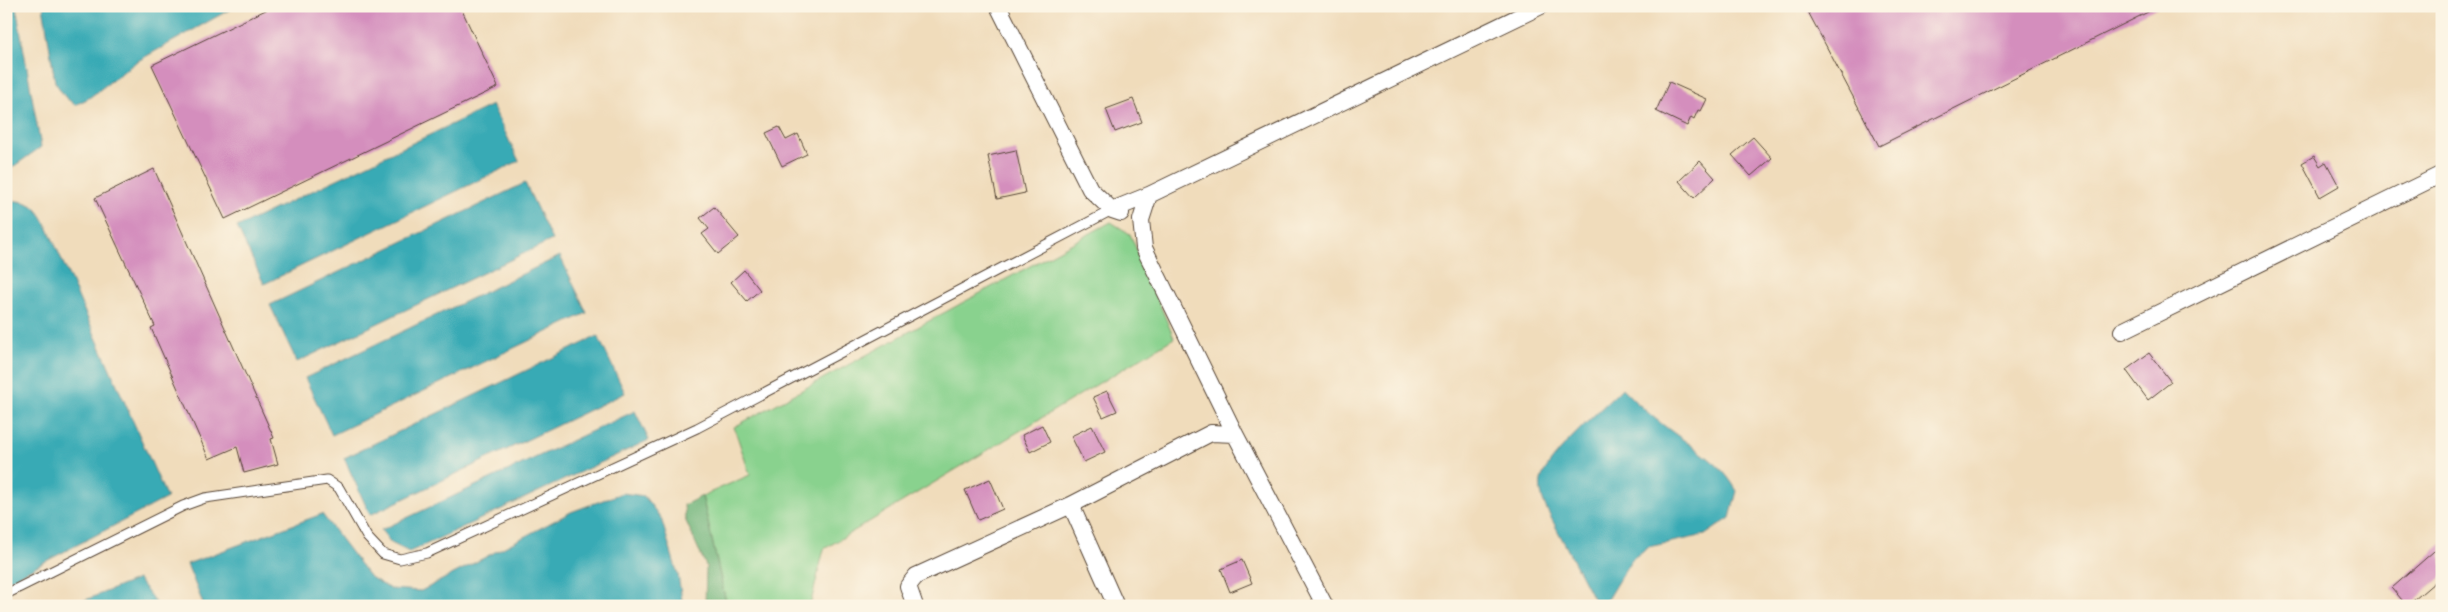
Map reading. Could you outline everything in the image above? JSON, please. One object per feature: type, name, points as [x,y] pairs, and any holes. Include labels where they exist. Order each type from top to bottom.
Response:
[{"type":"street","points":[[998,6],[1090,189],[1112,210],[1141,220]]},
{"type":"street","points":[[1112,210],[1148,195],[1541,6]]},
{"type":"street","points":[[2122,331],[2442,174]]},
{"type":"street","points":[[1148,195],[1141,220],[1144,248],[1235,434],[1325,606]]},
{"type":"street","points":[[1211,433],[1219,401]]},
{"type":"street","points":[[915,606],[908,586],[916,576],[1071,505],[1211,433],[1235,434]]},
{"type":"street","points":[[1071,505],[1116,606]]},
{"type":"lane","points":[[6,594],[183,506],[205,498],[327,480],[339,488],[367,537],[383,554],[400,559],[427,553],[697,428],[1112,210]]},
{"type":"green space","points":[[1111,222],[1130,234],[1174,338],[824,549],[810,606],[727,606],[702,496],[750,475],[734,427]]},
{"type":"green space","points":[[702,496],[727,606],[705,606],[706,566],[685,519],[684,505]]},
{"type":"water","points":[[6,6],[16,6],[41,147],[6,172]]},
{"type":"water","points":[[43,6],[236,6],[136,62],[89,98],[75,105],[65,97],[55,82]]},
{"type":"water","points":[[492,105],[519,161],[264,284],[237,227]]},
{"type":"water","points":[[525,183],[552,240],[297,362],[270,305]]},
{"type":"water","points":[[6,201],[32,205],[46,224],[167,498],[6,582]]},
{"type":"water","points":[[560,256],[587,313],[332,435],[305,378]]},
{"type":"water","points":[[598,336],[625,393],[370,515],[344,458]]},
{"type":"water","points":[[1622,388],[1655,418],[1717,465],[1737,491],[1730,518],[1705,535],[1648,547],[1631,560],[1603,606],[1597,606],[1547,510],[1542,495],[1541,480],[1545,470],[1564,446]]},
{"type":"water","points":[[635,411],[649,440],[409,552],[391,543],[381,530]]},
{"type":"water","points":[[622,493],[644,496],[661,518],[678,575],[683,606],[204,606],[187,564],[322,514],[369,576],[390,589],[421,591],[571,512]]},
{"type":"water","points":[[138,579],[158,606],[70,606]]},
{"type":"building","points":[[274,6],[460,6],[498,87],[225,219],[152,65]]},
{"type":"building","points":[[1805,6],[2160,6],[1879,146]]},
{"type":"building","points":[[1669,82],[1707,99],[1701,111],[1698,110],[1694,119],[1691,117],[1687,126],[1656,111]]},
{"type":"building","points":[[1133,99],[1142,122],[1115,132],[1106,109]]},
{"type":"building","points":[[779,127],[786,140],[798,134],[807,154],[782,166],[766,133]]},
{"type":"building","points":[[1753,137],[1772,158],[1751,176],[1732,155]]},
{"type":"building","points":[[1016,150],[1025,193],[997,199],[988,156]]},
{"type":"building","points":[[2314,156],[2320,166],[2326,162],[2339,186],[2320,197],[2302,163]]},
{"type":"building","points":[[1700,161],[1715,178],[1694,198],[1679,181]]},
{"type":"building","points":[[154,169],[274,438],[271,439],[278,464],[244,473],[237,447],[209,459],[151,328],[155,326],[95,198]]},
{"type":"building","points":[[714,207],[739,237],[718,254],[702,234],[709,229],[700,218]]},
{"type":"building","points":[[744,270],[760,290],[747,301],[731,282]]},
{"type":"building","points":[[2149,353],[2171,382],[2148,400],[2126,370]]},
{"type":"building","points":[[1107,391],[1117,411],[1103,417],[1093,397]]},
{"type":"building","points":[[1042,425],[1050,442],[1030,452],[1022,435]]},
{"type":"building","points":[[1092,426],[1105,452],[1084,462],[1071,436]]},
{"type":"building","points":[[990,479],[1003,509],[978,520],[965,490]]},
{"type":"building","points":[[2442,544],[2442,576],[2407,606],[2392,588]]},
{"type":"building","points":[[1242,560],[1252,583],[1230,592],[1221,569]]}]
